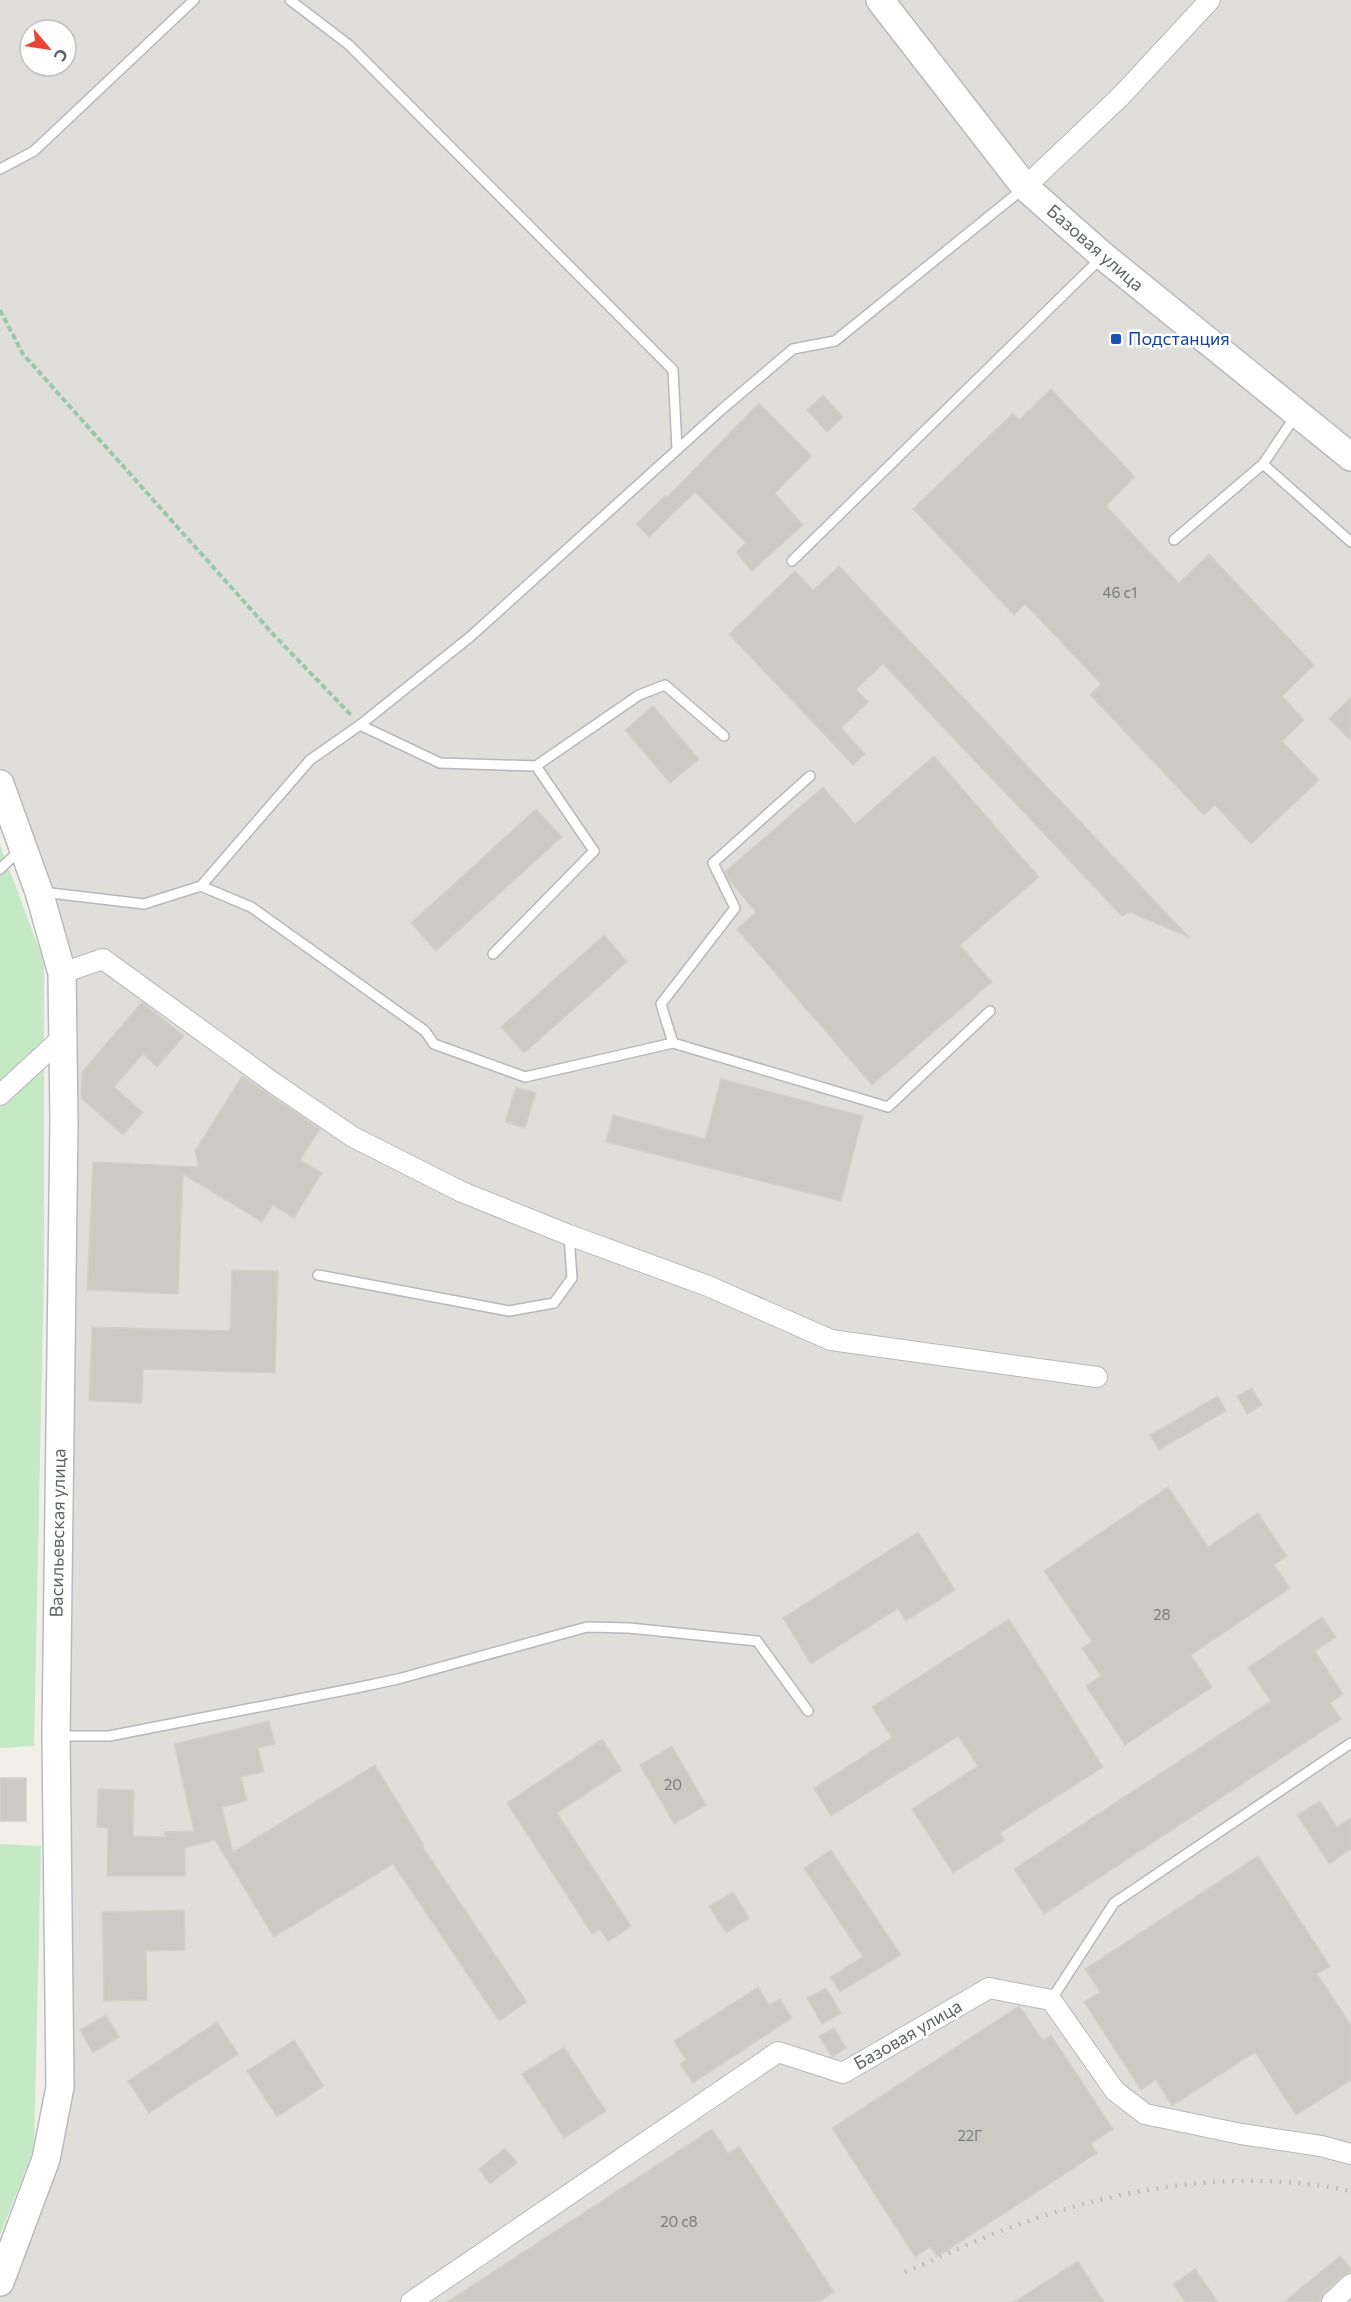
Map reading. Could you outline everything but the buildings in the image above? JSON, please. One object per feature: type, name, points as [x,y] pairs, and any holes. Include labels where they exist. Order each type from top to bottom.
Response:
[{"type":"street","name":"Базовая улица","points":[[880,0],[1025,187],[1103,256],[1351,457]]},
{"type":"street","points":[[1025,187],[1121,96],[1210,0]]},
{"type":"street","name":"Васильевская улица","points":[[0,784],[39,892],[62,973],[64,1121],[56,1736],[60,2087],[46,2159],[0,2282]]},
{"type":"street","points":[[62,973],[103,959],[275,1084],[353,1137],[462,1192],[569,1235],[708,1286],[831,1340],[1097,1377]]},
{"type":"street","points":[[0,1095],[63,1037]]},
{"type":"street","name":"Базовая улица","points":[[416,2301],[778,2052],[843,2073],[988,1988],[1051,2000]]},
{"type":"street","points":[[1051,2000],[1115,2091],[1145,2114],[1241,2134],[1321,2146],[1351,2154]]},
{"type":"street","points":[[1332,2302],[1351,2284]]},
{"type":"lane","points":[[0,169],[34,151],[194,0]]},
{"type":"lane","points":[[290,0],[349,45],[673,370],[677,450]]},
{"type":"lane","points":[[39,892],[144,904],[201,886],[310,760],[360,725],[470,637],[677,450],[793,350],[835,341],[1025,187]]},
{"type":"lane","points":[[792,561],[1103,256]]},
{"type":"lane","points":[[1174,540],[1263,464],[1297,413]]},
{"type":"lane","points":[[1263,464],[1351,542]]},
{"type":"lane","points":[[360,725],[440,764],[536,765],[639,695],[665,685],[724,736]]},
{"type":"lane","points":[[493,954],[594,851],[536,765]]},
{"type":"lane","points":[[673,1043],[661,1004],[735,908],[713,863],[810,776]]},
{"type":"lane","points":[[0,869],[23,847]]},
{"type":"lane","points":[[201,886],[251,907],[425,1031],[434,1044],[525,1077],[673,1043],[888,1107],[990,1011]]},
{"type":"lane","points":[[318,1275],[509,1311],[554,1303],[572,1278],[569,1235]]},
{"type":"lane","points":[[56,1736],[109,1736],[356,1688],[398,1679],[587,1627],[629,1628],[757,1641],[808,1711]]},
{"type":"lane","points":[[1051,2000],[1114,1903],[1351,1743]]},
{"type":"path","points":[[0,310],[23,354],[272,633],[360,725]]},
{"type":"shaded area","points":[[0,0],[1351,0],[1351,2302],[0,2302],[0,2261],[46,2159],[62,973],[0,797]]},
{"type":"green space","points":[[0,845],[44,962],[44,1267],[34,1746],[0,1748]]},
{"type":"green space","points":[[0,1844],[41,1846],[34,2148],[0,2235]]},
{"type":"railway","points":[[905,2272],[1006,2229],[1090,2202],[1133,2193],[1176,2186],[1264,2181],[1308,2184],[1351,2191]]},
{"type":"place","name":"Подстанция","points":[[1116,339]]}]
